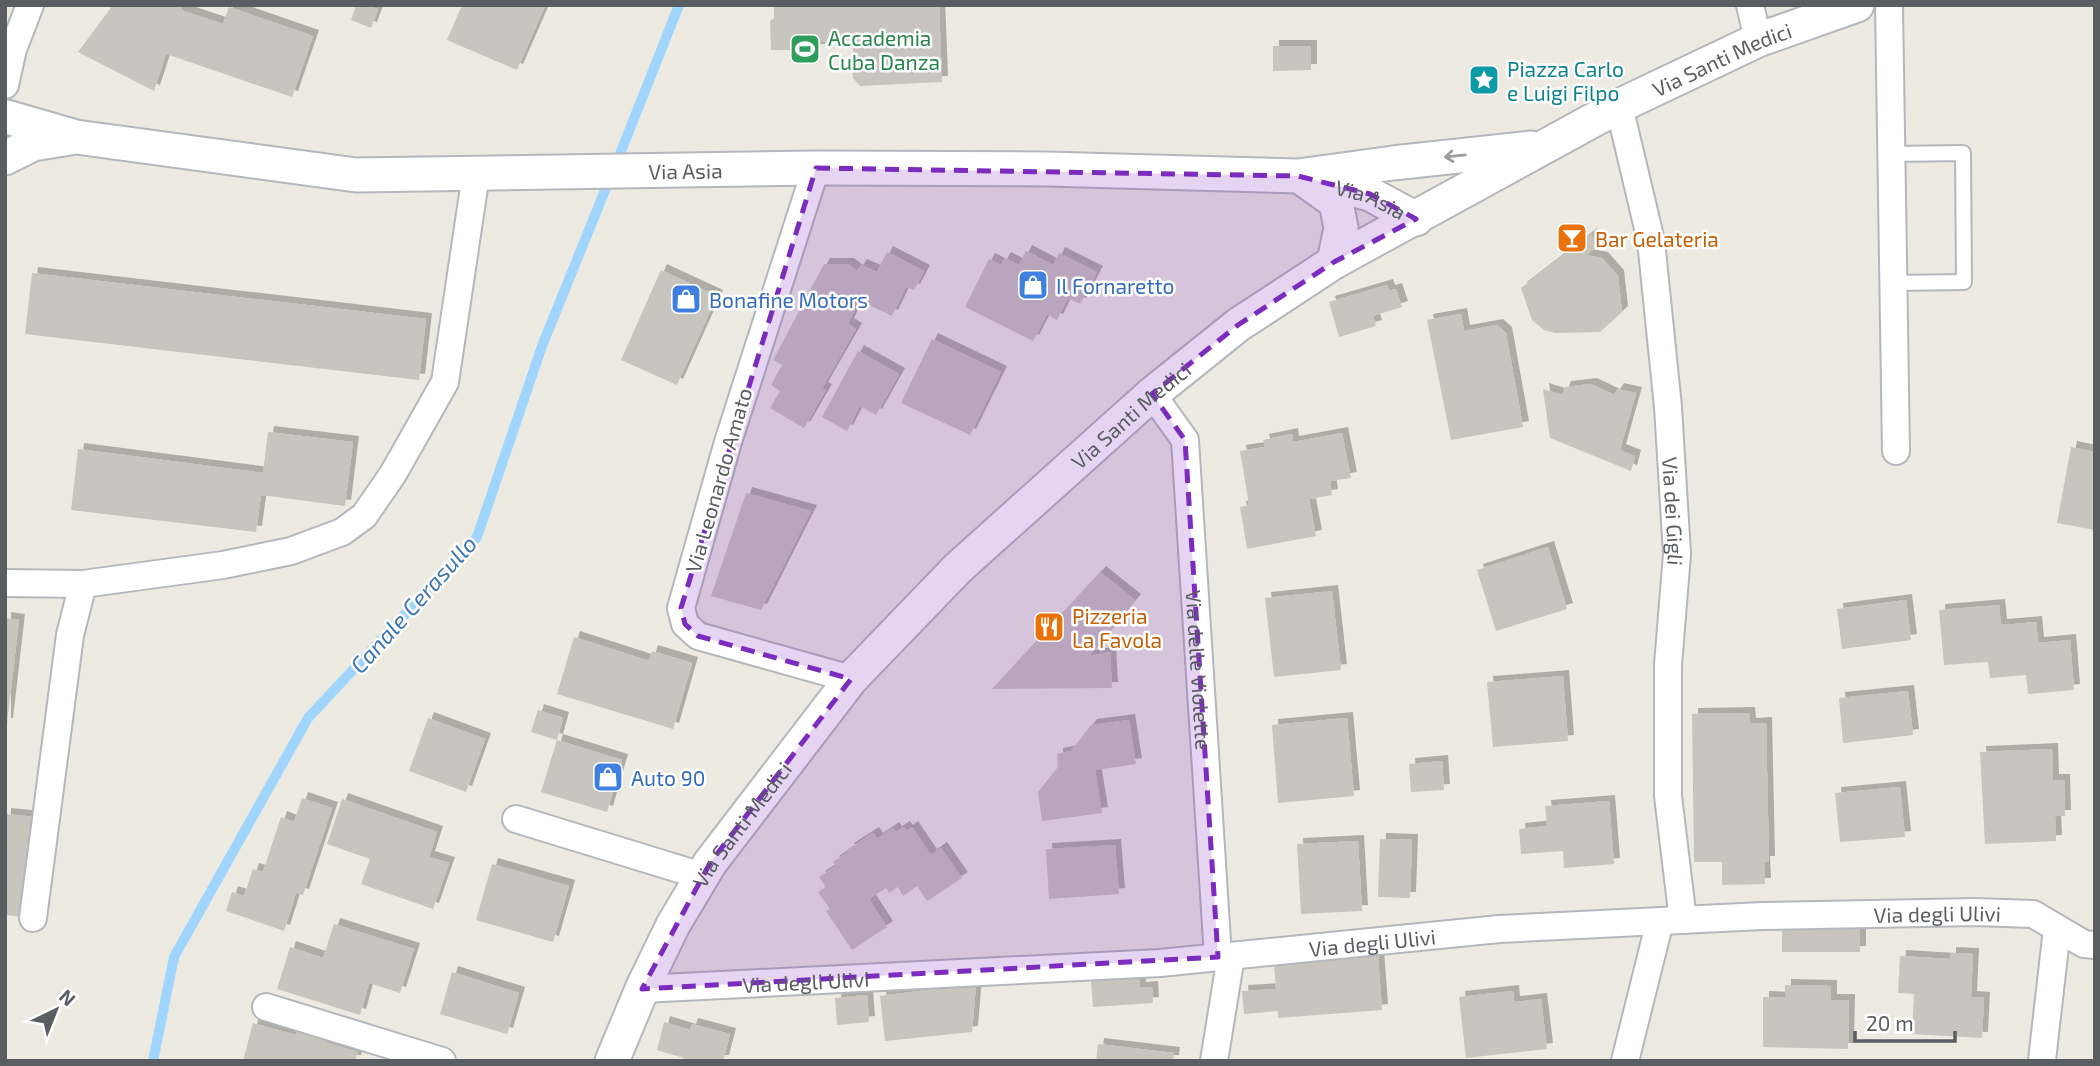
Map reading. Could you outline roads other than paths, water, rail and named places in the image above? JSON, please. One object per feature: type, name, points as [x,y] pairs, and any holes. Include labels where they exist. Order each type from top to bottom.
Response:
[{"type":"street","points":[[5,30],[24,5]]},
{"type":"street","points":[[5,150],[11,137],[6,105],[13,49],[30,5]]},
{"type":"street","points":[[1750,5],[1758,40]]},
{"type":"street","name":"Via Santi Medici","points":[[612,1061],[673,925],[702,876],[850,679],[958,568],[1152,394],[1238,325],[1334,262],[1619,106],[1758,40],[1857,5]]},
{"type":"street","points":[[1889,5],[1896,451]]},
{"type":"street","name":"Via Asia","points":[[6,105],[76,137],[356,175],[816,168],[1047,169],[1298,176],[1547,146]]},
{"type":"street","name":"Via dei Gigli","points":[[1619,106],[1651,241],[1668,407],[1677,554],[1668,665],[1672,920]]},
{"type":"street","name":"Via Asia","points":[[5,158],[33,144],[76,137]]},
{"type":"street","name":"Via Asia","points":[[1298,176],[1370,194],[1416,219],[1420,195],[1413,178],[1393,163]]},
{"type":"street","name":"Via Leonardo Amato","points":[[816,168],[728,442],[681,608],[685,624],[698,636],[850,679]]},
{"type":"street","points":[[5,583],[83,584],[223,565],[291,551],[342,532],[364,516],[393,474],[445,382],[476,174]]},
{"type":"street","name":"Via Asia","points":[[1298,176],[1335,202],[1341,228],[1334,262]]},
{"type":"street","name":"Via delle Violette","points":[[1152,394],[1185,440],[1224,957],[1214,1061]]},
{"type":"street","points":[[33,918],[70,635],[83,584]]},
{"type":"street","points":[[516,819],[702,876]]},
{"type":"street","name":"Via degli Ulivi","points":[[642,989],[1160,963],[1499,929],[1762,916],[1975,912],[2033,914],[2084,944],[2095,945]]},
{"type":"street","points":[[1625,1061],[1672,920]]},
{"type":"street","points":[[2042,1060],[2057,929]]},
{"type":"street","points":[[266,1007],[442,1061]]},
{"type":"lane","points":[[1891,154],[1963,153],[1965,282],[1893,283]]},
{"type":"waterway","name":"Canale Cerasullo","points":[[616,164],[679,5]]},
{"type":"waterway","name":"Canale Cerasullo","points":[[153,1061],[174,957],[308,718],[477,537],[542,346],[610,178]]},
{"type":"place","name":"Accademia Cuba Danza","points":[[805,49]]},
{"type":"place","name":"Piazza Carlo e Luigi Filpo","points":[[1484,80]]},
{"type":"place","name":"Bar Gelateria","points":[[1572,238]]},
{"type":"place","name":"Il Fornaretto","points":[[1033,285]]},
{"type":"place","name":"Bonafine Motors","points":[[686,299]]},
{"type":"place","name":"Pizzeria La Favola","points":[[1049,627]]},
{"type":"place","name":"Auto 90","points":[[608,777]]}]
